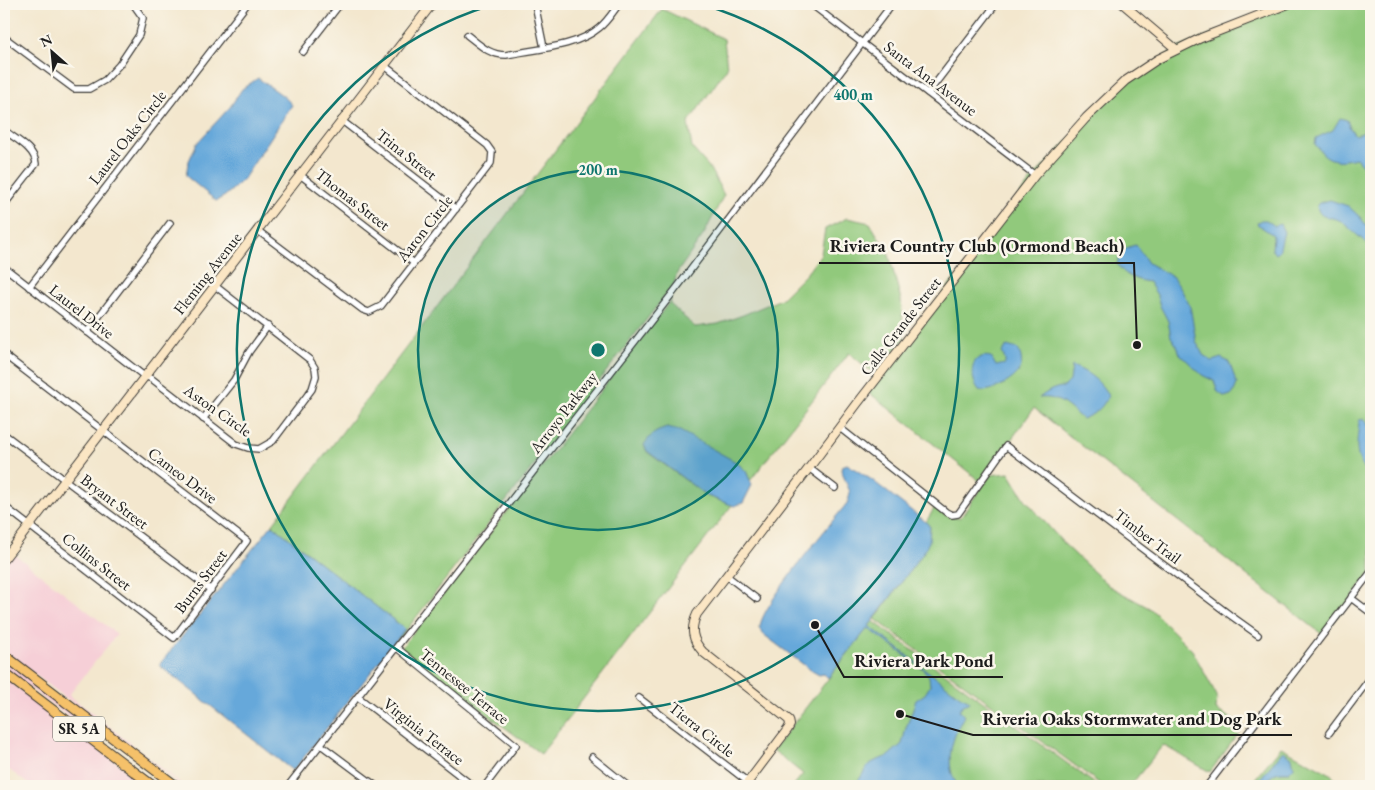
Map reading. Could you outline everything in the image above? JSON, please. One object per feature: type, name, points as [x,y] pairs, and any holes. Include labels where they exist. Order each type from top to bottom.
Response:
[{"type":"main road","name":"SR 5A","points":[[4,655],[176,786]]},
{"type":"main road","name":"SR 5A","points":[[4,673],[153,786]]},
{"type":"main road","points":[[78,729],[88,727],[100,728]]},
{"type":"main road","points":[[128,767],[152,767]]},
{"type":"street","points":[[4,37],[74,89],[89,89],[105,80],[119,65],[140,35],[143,18],[133,4]]},
{"type":"street","name":"Laurel Oaks Circle","points":[[29,287],[247,4]]},
{"type":"street","points":[[303,52],[340,4]]},
{"type":"street","name":"Fleming Avenue","points":[[4,559],[63,480],[432,4]]},
{"type":"street","points":[[535,4],[544,48]]},
{"type":"street","points":[[467,34],[485,50],[496,55],[544,48],[584,38],[600,27],[619,4]]},
{"type":"street","name":"Santa Ana Avenue","points":[[811,4],[1035,175]]},
{"type":"street","name":"Arroyo Parkway","points":[[288,786],[673,292],[892,4]]},
{"type":"street","points":[[928,93],[996,4]]},
{"type":"street","points":[[1122,4],[1176,48]]},
{"type":"street","name":"Calle Grande Street","points":[[746,784],[788,730],[789,720],[703,652],[696,644],[693,624],[697,614],[1035,175],[1086,118],[1125,81],[1176,48],[1286,4]]},
{"type":"street","name":"Aaron Circle","points":[[257,230],[363,310],[369,312],[382,306],[491,163],[492,152],[486,145],[385,66]]},
{"type":"street","name":"Trina Street","points":[[341,120],[456,209]]},
{"type":"street","points":[[4,130],[32,151],[36,164],[4,205]]},
{"type":"street","name":"Thomas Street","points":[[299,174],[414,263]]},
{"type":"street","points":[[87,332],[170,223]]},
{"type":"street","name":"Laurel Drive","points":[[4,267],[144,376]]},
{"type":"street","name":"Aston Circle","points":[[144,376],[152,379],[236,444],[248,448],[259,448],[273,441],[312,390],[316,376],[315,368],[310,360],[214,285]]},
{"type":"street","points":[[203,419],[234,380],[249,352],[268,326]]},
{"type":"street","name":"Cameo Drive","points":[[4,353],[247,541]]},
{"type":"street","name":"Timber Trail","points":[[840,428],[952,515],[958,514],[1006,446],[1230,616],[1258,635]]},
{"type":"street","name":"Bryant Street","points":[[4,434],[211,590]]},
{"type":"street","points":[[810,468],[835,488]]},
{"type":"street","name":"Collins Street","points":[[4,506],[174,638]]},
{"type":"street","name":"Burns Street","points":[[174,638],[247,541]]},
{"type":"street","points":[[1207,786],[1371,572]]},
{"type":"street","points":[[727,576],[757,599]]},
{"type":"street","points":[[1352,598],[1371,613]]},
{"type":"street","name":"Tennessee Terrace","points":[[397,648],[516,744],[485,786]]},
{"type":"street","points":[[1329,733],[1371,677]]},
{"type":"street","name":"Virginia Terrace","points":[[358,697],[473,786]]},
{"type":"street","name":"Tierra Circle","points":[[639,698],[746,784]]},
{"type":"street","points":[[321,745],[376,786]]},
{"type":"street","points":[[592,757],[628,786]]},
{"type":"shaded area","points":[[13,553],[117,634],[69,695],[184,786],[4,651],[4,564]]},
{"type":"shaded area","points":[[4,659],[88,723],[79,725],[4,669]]},
{"type":"shaded area","points":[[4,677],[148,786],[31,786],[4,766]]},
{"type":"green space","points":[[1286,4],[1371,4],[1371,573],[1323,635],[1034,408],[981,482],[867,391],[1035,175],[1125,81],[1176,49]]},
{"type":"green space","points":[[662,9],[724,39],[727,68],[688,123],[692,148],[709,167],[724,195],[704,234],[677,273],[674,284],[394,646],[405,629],[272,525]]},
{"type":"green space","points":[[847,218],[870,223],[889,255],[901,300],[904,339],[876,375],[849,353],[750,481],[746,471],[667,428],[656,432],[649,438],[644,445],[647,452],[707,496],[732,505],[541,754],[444,683],[401,648],[671,300],[670,304],[695,327],[718,324],[781,299],[807,273],[821,254],[825,229]]},
{"type":"green space","points":[[1009,473],[1025,499],[1063,543],[1109,586],[1151,609],[1192,650],[1217,696],[1216,710],[1244,726],[1210,772],[1163,745],[1130,786],[1103,786],[875,619],[923,553],[930,527],[926,522],[935,507],[951,517],[961,517],[990,475]]},
{"type":"green space","points":[[873,621],[1098,786],[793,786],[803,774],[773,750]]},
{"type":"green space","points":[[1281,747],[1329,773],[1344,786],[1263,786],[1274,774],[1289,772],[1283,751],[1254,786],[1249,786]]},
{"type":"water","points":[[258,78],[281,94],[292,105],[243,180],[225,196],[216,201],[186,176],[188,163],[197,143],[230,107],[242,89]]},
{"type":"water","points":[[1371,116],[1371,170],[1364,167],[1356,158],[1332,159],[1324,154],[1315,144],[1316,138],[1333,130],[1340,118],[1347,120],[1355,135],[1365,130],[1366,122]]},
{"type":"water","points":[[1330,200],[1348,206],[1360,217],[1371,232],[1371,247],[1341,221],[1323,216],[1320,213],[1317,205]]},
{"type":"water","points":[[1261,220],[1266,220],[1275,226],[1280,224],[1284,232],[1279,252],[1276,254],[1272,250],[1273,235],[1257,224]]},
{"type":"water","points":[[1136,245],[1148,263],[1173,277],[1182,291],[1190,306],[1196,341],[1203,355],[1212,361],[1221,358],[1229,362],[1237,384],[1233,394],[1225,397],[1218,392],[1214,381],[1202,375],[1180,354],[1171,337],[1168,321],[1160,306],[1157,295],[1149,282],[1131,277],[1123,272],[1117,264],[1124,251]]},
{"type":"water","points":[[1007,346],[1019,351],[1021,364],[1018,373],[1008,382],[996,388],[984,391],[979,390],[973,373],[975,362],[978,358],[984,356],[991,357],[996,366],[1005,364],[1002,352]]},
{"type":"water","points":[[1072,366],[1093,378],[1102,386],[1108,396],[1098,410],[1082,419],[1058,401],[1039,398],[1054,389],[1064,387],[1070,381]]},
{"type":"water","points":[[1365,419],[1371,430],[1371,475],[1361,462],[1357,449],[1359,420]]},
{"type":"water","points":[[667,428],[680,431],[736,462],[746,471],[752,485],[743,503],[734,506],[707,496],[647,451],[644,445],[649,438],[656,432]]},
{"type":"water","points":[[847,464],[872,480],[930,527],[929,542],[923,553],[869,626],[960,696],[970,701],[959,710],[964,716],[956,733],[951,751],[951,769],[953,778],[958,786],[855,786],[867,767],[873,762],[888,756],[902,744],[916,700],[925,694],[930,686],[929,676],[923,669],[868,628],[828,678],[824,674],[819,675],[812,671],[763,634],[760,627],[771,602],[783,584],[848,502],[850,492],[841,470],[842,466]]},
{"type":"water","points":[[272,525],[405,629],[293,771],[159,665]]},
{"type":"water","points":[[1283,751],[1292,757],[1294,767],[1289,772],[1274,774],[1263,786],[1254,786]]},
{"type":"place","name":"Riviera Country Club (Ormond Beach)","points":[[1137,345]]},
{"type":"place","name":"Riviera Park Pond","points":[[815,625]]},
{"type":"place","name":"Riveria Oaks Stormwater and Dog Park","points":[[900,714]]}]
